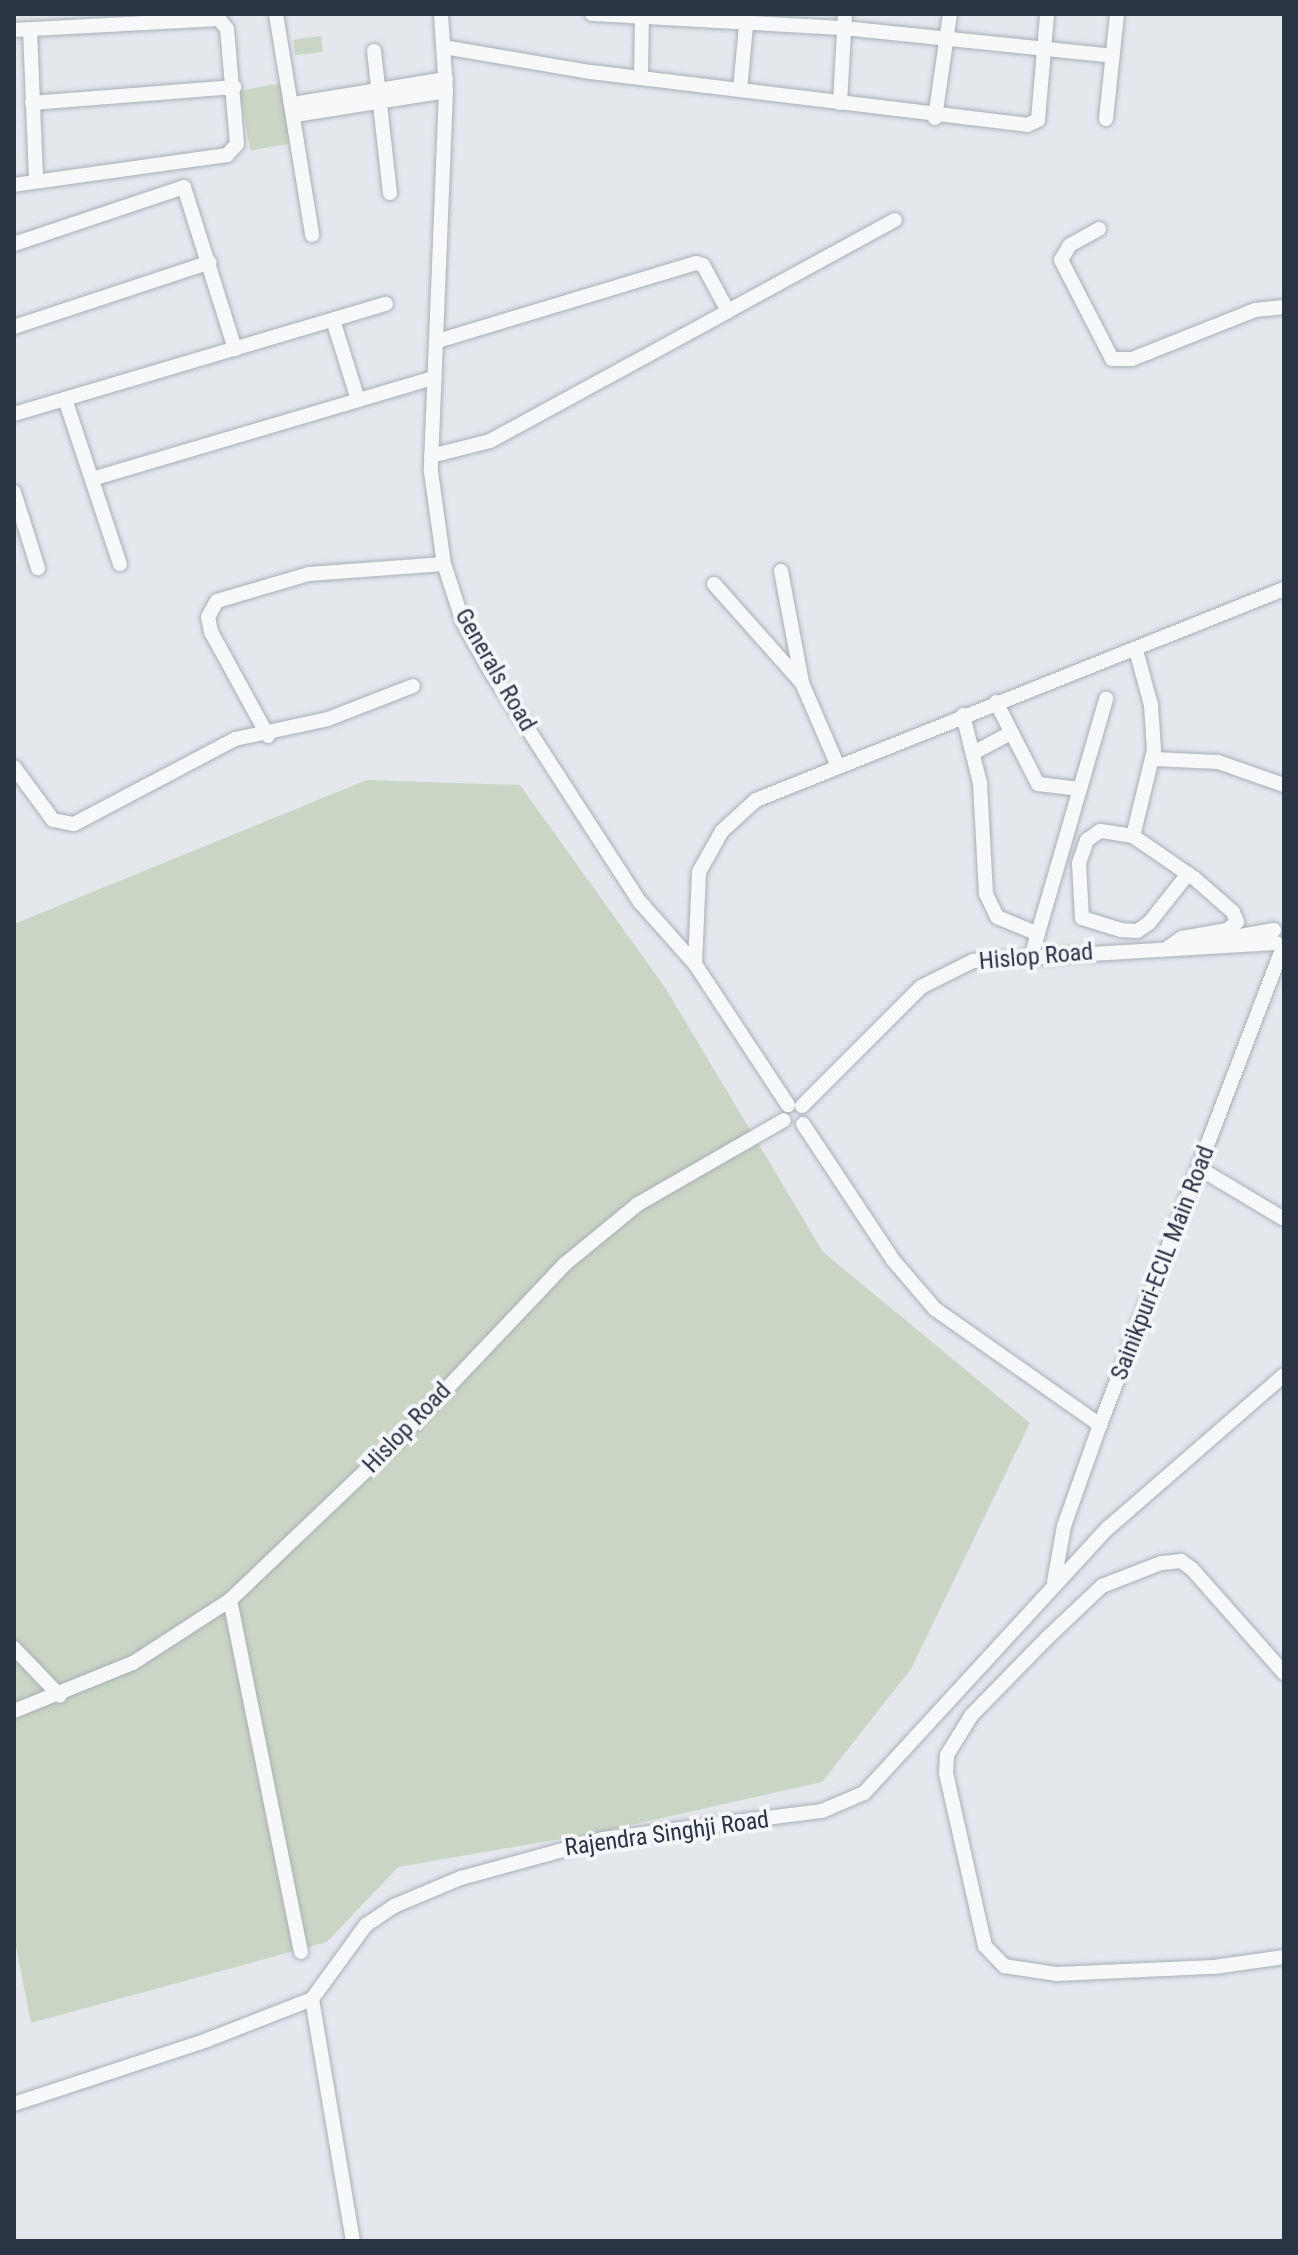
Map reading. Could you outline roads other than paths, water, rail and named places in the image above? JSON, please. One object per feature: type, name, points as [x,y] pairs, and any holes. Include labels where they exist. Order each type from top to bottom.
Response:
[{"type":"street","points":[[276,14],[312,235]]},
{"type":"street","points":[[592,14],[844,21],[946,40],[1113,56]]},
{"type":"street","points":[[935,118],[950,14]]},
{"type":"street","points":[[444,47],[935,118],[1035,123],[1047,14]]},
{"type":"street","points":[[1106,119],[1117,14]]},
{"type":"street","name":"Generals Road","points":[[436,16],[444,47],[446,85],[431,456],[444,564],[463,622],[487,664],[640,902],[695,964],[791,1110]]},
{"type":"street","points":[[641,77],[642,17]]},
{"type":"street","points":[[740,90],[747,17]]},
{"type":"street","points":[[14,30],[219,19],[227,29],[237,144],[227,155],[14,185]]},
{"type":"street","points":[[840,103],[844,21]]},
{"type":"street","points":[[30,29],[36,181]]},
{"type":"street","points":[[374,51],[390,193]]},
{"type":"street","points":[[294,110],[446,85]]},
{"type":"street","points":[[32,103],[234,87]]},
{"type":"street","points":[[14,244],[184,187],[235,349]]},
{"type":"street","points":[[431,456],[490,441],[895,220]]},
{"type":"street","points":[[1099,229],[1070,245],[1061,260],[1112,359],[1132,359],[1255,310],[1284,307]]},
{"type":"street","points":[[14,327],[210,262]]},
{"type":"street","points":[[438,341],[696,263],[703,265],[728,311]]},
{"type":"street","points":[[14,414],[386,304]]},
{"type":"street","points":[[333,320],[358,400]]},
{"type":"street","points":[[92,479],[434,378]]},
{"type":"street","points":[[65,399],[120,564]]},
{"type":"street","points":[[14,492],[38,568]]},
{"type":"street","points":[[268,736],[211,632],[208,617],[217,601],[309,574],[444,564]]},
{"type":"street","points":[[781,571],[802,683],[837,764]]},
{"type":"street","points":[[714,584],[802,683]]},
{"type":"street","points":[[695,964],[695,889],[722,831],[756,800],[837,764],[1136,650],[1284,589]]},
{"type":"street","points":[[1133,836],[1154,759],[1151,705],[1136,650]]},
{"type":"street","points":[[14,770],[53,820],[74,824],[235,739],[268,736],[413,686]]},
{"type":"street","points":[[1032,954],[1106,699]]},
{"type":"street","points":[[996,702],[1009,734],[1038,784],[1080,789]]},
{"type":"street","points":[[963,715],[975,752],[986,894],[997,917],[1038,934]]},
{"type":"street","points":[[975,752],[1009,734]]},
{"type":"street","points":[[1154,759],[1218,762],[1284,785]]},
{"type":"street","points":[[1166,949],[1182,938],[1227,930],[1237,922],[1233,912],[1188,874],[1133,836],[1100,831],[1087,840],[1077,894],[1087,921],[1137,931],[1163,911],[1188,874]]},
{"type":"street","name":"Hislop Road","points":[[14,1711],[60,1696],[133,1663],[230,1600],[397,1441],[565,1264],[638,1204],[791,1110],[921,987],[973,961],[1032,954],[1166,949],[1280,938]]},
{"type":"street","name":"Sainikpuri-ECIL Main Road","points":[[1054,1583],[1064,1526],[1199,1168],[1280,938]]},
{"type":"street","points":[[791,1110],[792,1127],[803,1124],[893,1260],[935,1309],[1100,1425]]},
{"type":"street","points":[[1199,1168],[1284,1219]]},
{"type":"street","name":"Rajendra Singhji Road","points":[[312,1999],[366,1925],[394,1906],[461,1878],[603,1839],[822,1811],[864,1793],[973,1679],[1054,1583],[1148,1490],[1284,1375]]},
{"type":"street","points":[[1284,1673],[1232,1608],[1192,1569],[1172,1560],[1114,1578],[1077,1609],[971,1716],[947,1755],[946,1773],[985,1946],[1004,1966],[1021,1973],[1057,1974],[1214,1967],[1284,1957]]},
{"type":"street","points":[[230,1600],[301,1952]]},
{"type":"street","points":[[14,1648],[60,1696]]},
{"type":"street","points":[[14,2104],[207,2040],[312,1999],[353,2241]]}]
